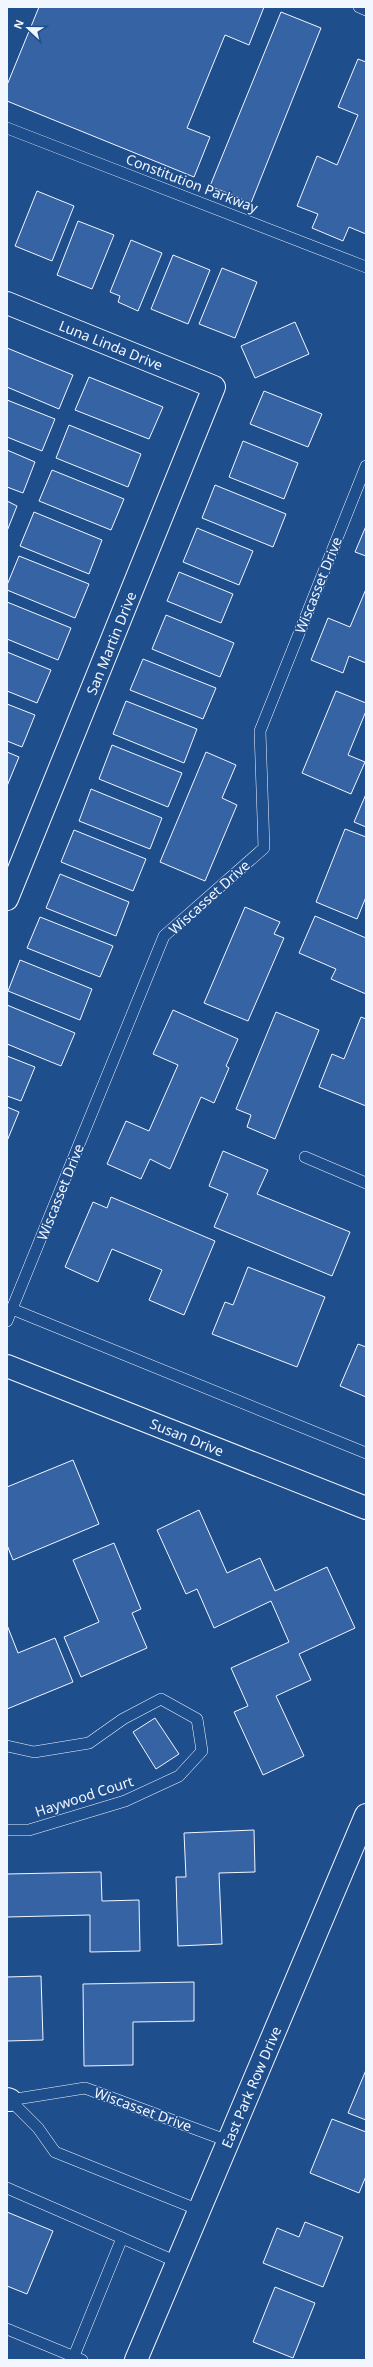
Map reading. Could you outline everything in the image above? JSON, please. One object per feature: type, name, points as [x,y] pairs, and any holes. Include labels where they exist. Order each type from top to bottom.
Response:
[{"type":"street","name":"Luna Linda Drive","points":[[7,303],[214,387]]},
{"type":"street","name":"San Martin Drive","points":[[7,899],[214,387]]},
{"type":"street","name":"Susan Drive","points":[[7,1366],[366,1508]]},
{"type":"street","name":"East Park Row Drive","points":[[136,2360],[366,1815]]},
{"type":"lane","points":[[359,7],[366,10]]},
{"type":"lane","name":"Constitution Parkway","points":[[7,128],[366,267]]},
{"type":"lane","name":"Wiscasset Drive","points":[[7,1321],[164,936],[264,848],[260,731],[366,466]]},
{"type":"lane","points":[[305,1157],[366,1183]]},
{"type":"lane","points":[[12,1309],[366,1453]]},
{"type":"lane","name":"Haywood Court","points":[[7,1746],[34,1752],[89,1743],[123,1719],[161,1699],[197,1719],[202,1752],[178,1776],[125,1801],[29,1830],[7,1830]]},
{"type":"lane","name":"Wiscasset Drive","points":[[8,2100],[85,2088],[228,2141]]},
{"type":"lane","name":"Wiscasset Drive","points":[[8,2100],[38,2128],[55,2152],[199,2210]]},
{"type":"lane","points":[[7,2188],[177,2262]]},
{"type":"lane","points":[[7,2328],[78,2358],[122,2238]]},
{"type":"building","points":[[39,7],[264,7],[249,45],[225,35],[187,128],[210,137],[194,177],[7,101],[7,85]]},
{"type":"building","points":[[281,12],[321,28],[251,203],[210,186]]},
{"type":"building","points":[[358,59],[366,62],[366,234],[349,227],[343,241],[312,228],[318,214],[297,206],[317,156],[337,165],[358,115],[338,107]]},
{"type":"building","points":[[37,191],[74,206],[52,261],[15,246]]},
{"type":"building","points":[[78,221],[114,235],[92,289],[57,275]]},
{"type":"building","points":[[131,240],[162,253],[138,311],[118,302],[120,296],[110,292]]},
{"type":"building","points":[[173,255],[210,270],[188,324],[151,309]]},
{"type":"building","points":[[222,268],[257,282],[235,338],[199,324]]},
{"type":"building","points":[[295,322],[309,354],[255,378],[241,346]]},
{"type":"building","points":[[7,348],[73,375],[59,409],[7,387]]},
{"type":"building","points":[[89,377],[163,407],[149,439],[75,410]]},
{"type":"building","points":[[264,391],[322,414],[308,447],[250,424]]},
{"type":"building","points":[[7,400],[55,419],[42,451],[7,437]]},
{"type":"building","points":[[69,425],[141,454],[128,487],[56,458]]},
{"type":"building","points":[[243,441],[298,463],[284,499],[229,477]]},
{"type":"building","points":[[7,450],[35,462],[23,493],[7,487]]},
{"type":"building","points":[[52,470],[124,499],[111,530],[39,501]]},
{"type":"building","points":[[215,485],[286,514],[273,547],[202,518]]},
{"type":"building","points":[[7,501],[17,506],[7,531]]},
{"type":"building","points":[[34,512],[102,540],[89,574],[20,546]]},
{"type":"building","points":[[366,526],[366,556],[355,552]]},
{"type":"building","points":[[197,528],[253,551],[239,585],[183,562]]},
{"type":"building","points":[[19,556],[89,584],[75,618],[7,590],[7,585]]},
{"type":"building","points":[[179,572],[233,594],[221,623],[167,601]]},
{"type":"building","points":[[366,589],[366,663],[349,656],[343,673],[311,660],[328,618],[350,627]]},
{"type":"building","points":[[7,602],[71,628],[58,660],[7,639]]},
{"type":"building","points":[[166,615],[234,643],[220,677],[152,649]]},
{"type":"building","points":[[7,652],[51,670],[37,703],[7,691]]},
{"type":"building","points":[[143,659],[216,688],[203,719],[130,690]]},
{"type":"building","points":[[336,691],[366,703],[366,711],[348,755],[365,762],[351,794],[302,773]]},
{"type":"building","points":[[126,701],[197,729],[184,763],[113,734]]},
{"type":"building","points":[[7,704],[35,715],[22,747],[7,741]]},
{"type":"building","points":[[112,745],[182,773],[168,807],[99,779]]},
{"type":"building","points":[[7,752],[19,757],[7,786]]},
{"type":"building","points":[[206,752],[236,765],[222,798],[237,805],[205,881],[160,862]]},
{"type":"building","points":[[91,789],[162,818],[150,849],[79,821]]},
{"type":"building","points":[[366,794],[366,827],[354,822]]},
{"type":"building","points":[[345,829],[366,837],[366,897],[357,919],[316,902]]},
{"type":"building","points":[[74,830],[146,859],[133,891],[61,862]]},
{"type":"building","points":[[60,874],[129,902],[116,936],[46,908]]},
{"type":"building","points":[[245,907],[280,922],[274,934],[284,938],[248,1021],[204,1003]]},
{"type":"building","points":[[315,916],[366,938],[366,994],[331,979],[336,969],[299,953]]},
{"type":"building","points":[[40,917],[113,946],[100,977],[27,948]]},
{"type":"building","points":[[20,960],[92,989],[80,1020],[8,991]]},
{"type":"building","points":[[7,1005],[75,1033],[61,1066],[7,1044]]},
{"type":"building","points":[[173,1010],[238,1039],[226,1066],[229,1068],[214,1103],[201,1097],[170,1169],[150,1159],[141,1179],[107,1164],[126,1121],[149,1131],[178,1065],[153,1054]]},
{"type":"building","points":[[276,1012],[319,1030],[275,1139],[247,1127],[251,1115],[236,1109]]},
{"type":"building","points":[[361,1017],[366,1019],[366,1106],[319,1087],[332,1054],[344,1059]]},
{"type":"building","points":[[7,1056],[35,1067],[21,1101],[7,1096]]},
{"type":"building","points":[[7,1107],[19,1112],[7,1141]]},
{"type":"building","points":[[223,1151],[268,1170],[257,1194],[350,1232],[332,1276],[214,1227],[228,1194],[209,1186]]},
{"type":"building","points":[[111,1197],[215,1241],[184,1315],[149,1300],[162,1270],[112,1249],[98,1282],[65,1267],[93,1202],[107,1208]]},
{"type":"building","points":[[248,1267],[325,1297],[297,1367],[212,1334],[225,1302],[233,1305]]},
{"type":"building","points":[[358,1344],[366,1347],[366,1397],[340,1386]]},
{"type":"building","points":[[73,1460],[99,1524],[13,1560],[7,1545],[7,1487]]},
{"type":"building","points":[[199,1510],[227,1573],[260,1558],[275,1591],[327,1567],[355,1628],[299,1654],[311,1680],[276,1696],[304,1756],[263,1775],[234,1712],[248,1706],[231,1668],[289,1642],[271,1601],[214,1628],[197,1589],[186,1594],[157,1530]]},
{"type":"building","points":[[114,1543],[141,1609],[132,1613],[147,1648],[81,1677],[64,1637],[99,1622],[73,1560]]},
{"type":"building","points":[[7,1625],[18,1653],[55,1638],[73,1682],[7,1709]]},
{"type":"building","points":[[155,1718],[179,1754],[156,1769],[133,1732]]},
{"type":"building","points":[[254,1830],[255,1872],[219,1873],[222,1944],[178,1946],[176,1877],[186,1877],[184,1833]]},
{"type":"building","points":[[101,1872],[102,1901],[139,1900],[140,1951],[90,1952],[90,1915],[7,1917],[7,1874]]},
{"type":"building","points":[[41,1976],[43,2040],[7,2041],[7,1977]]},
{"type":"building","points":[[194,1982],[194,2021],[133,2022],[133,2065],[84,2066],[83,1984]]},
{"type":"building","points":[[366,2070],[366,2120],[348,2113]]},
{"type":"building","points":[[332,2119],[366,2132],[366,2176],[359,2193],[310,2173]]},
{"type":"building","points":[[7,2212],[53,2231],[27,2294],[7,2286]]},
{"type":"building","points":[[305,2222],[343,2237],[323,2287],[263,2263],[277,2228],[299,2237]]},
{"type":"building","points":[[275,2287],[315,2303],[293,2358],[253,2342]]}]
